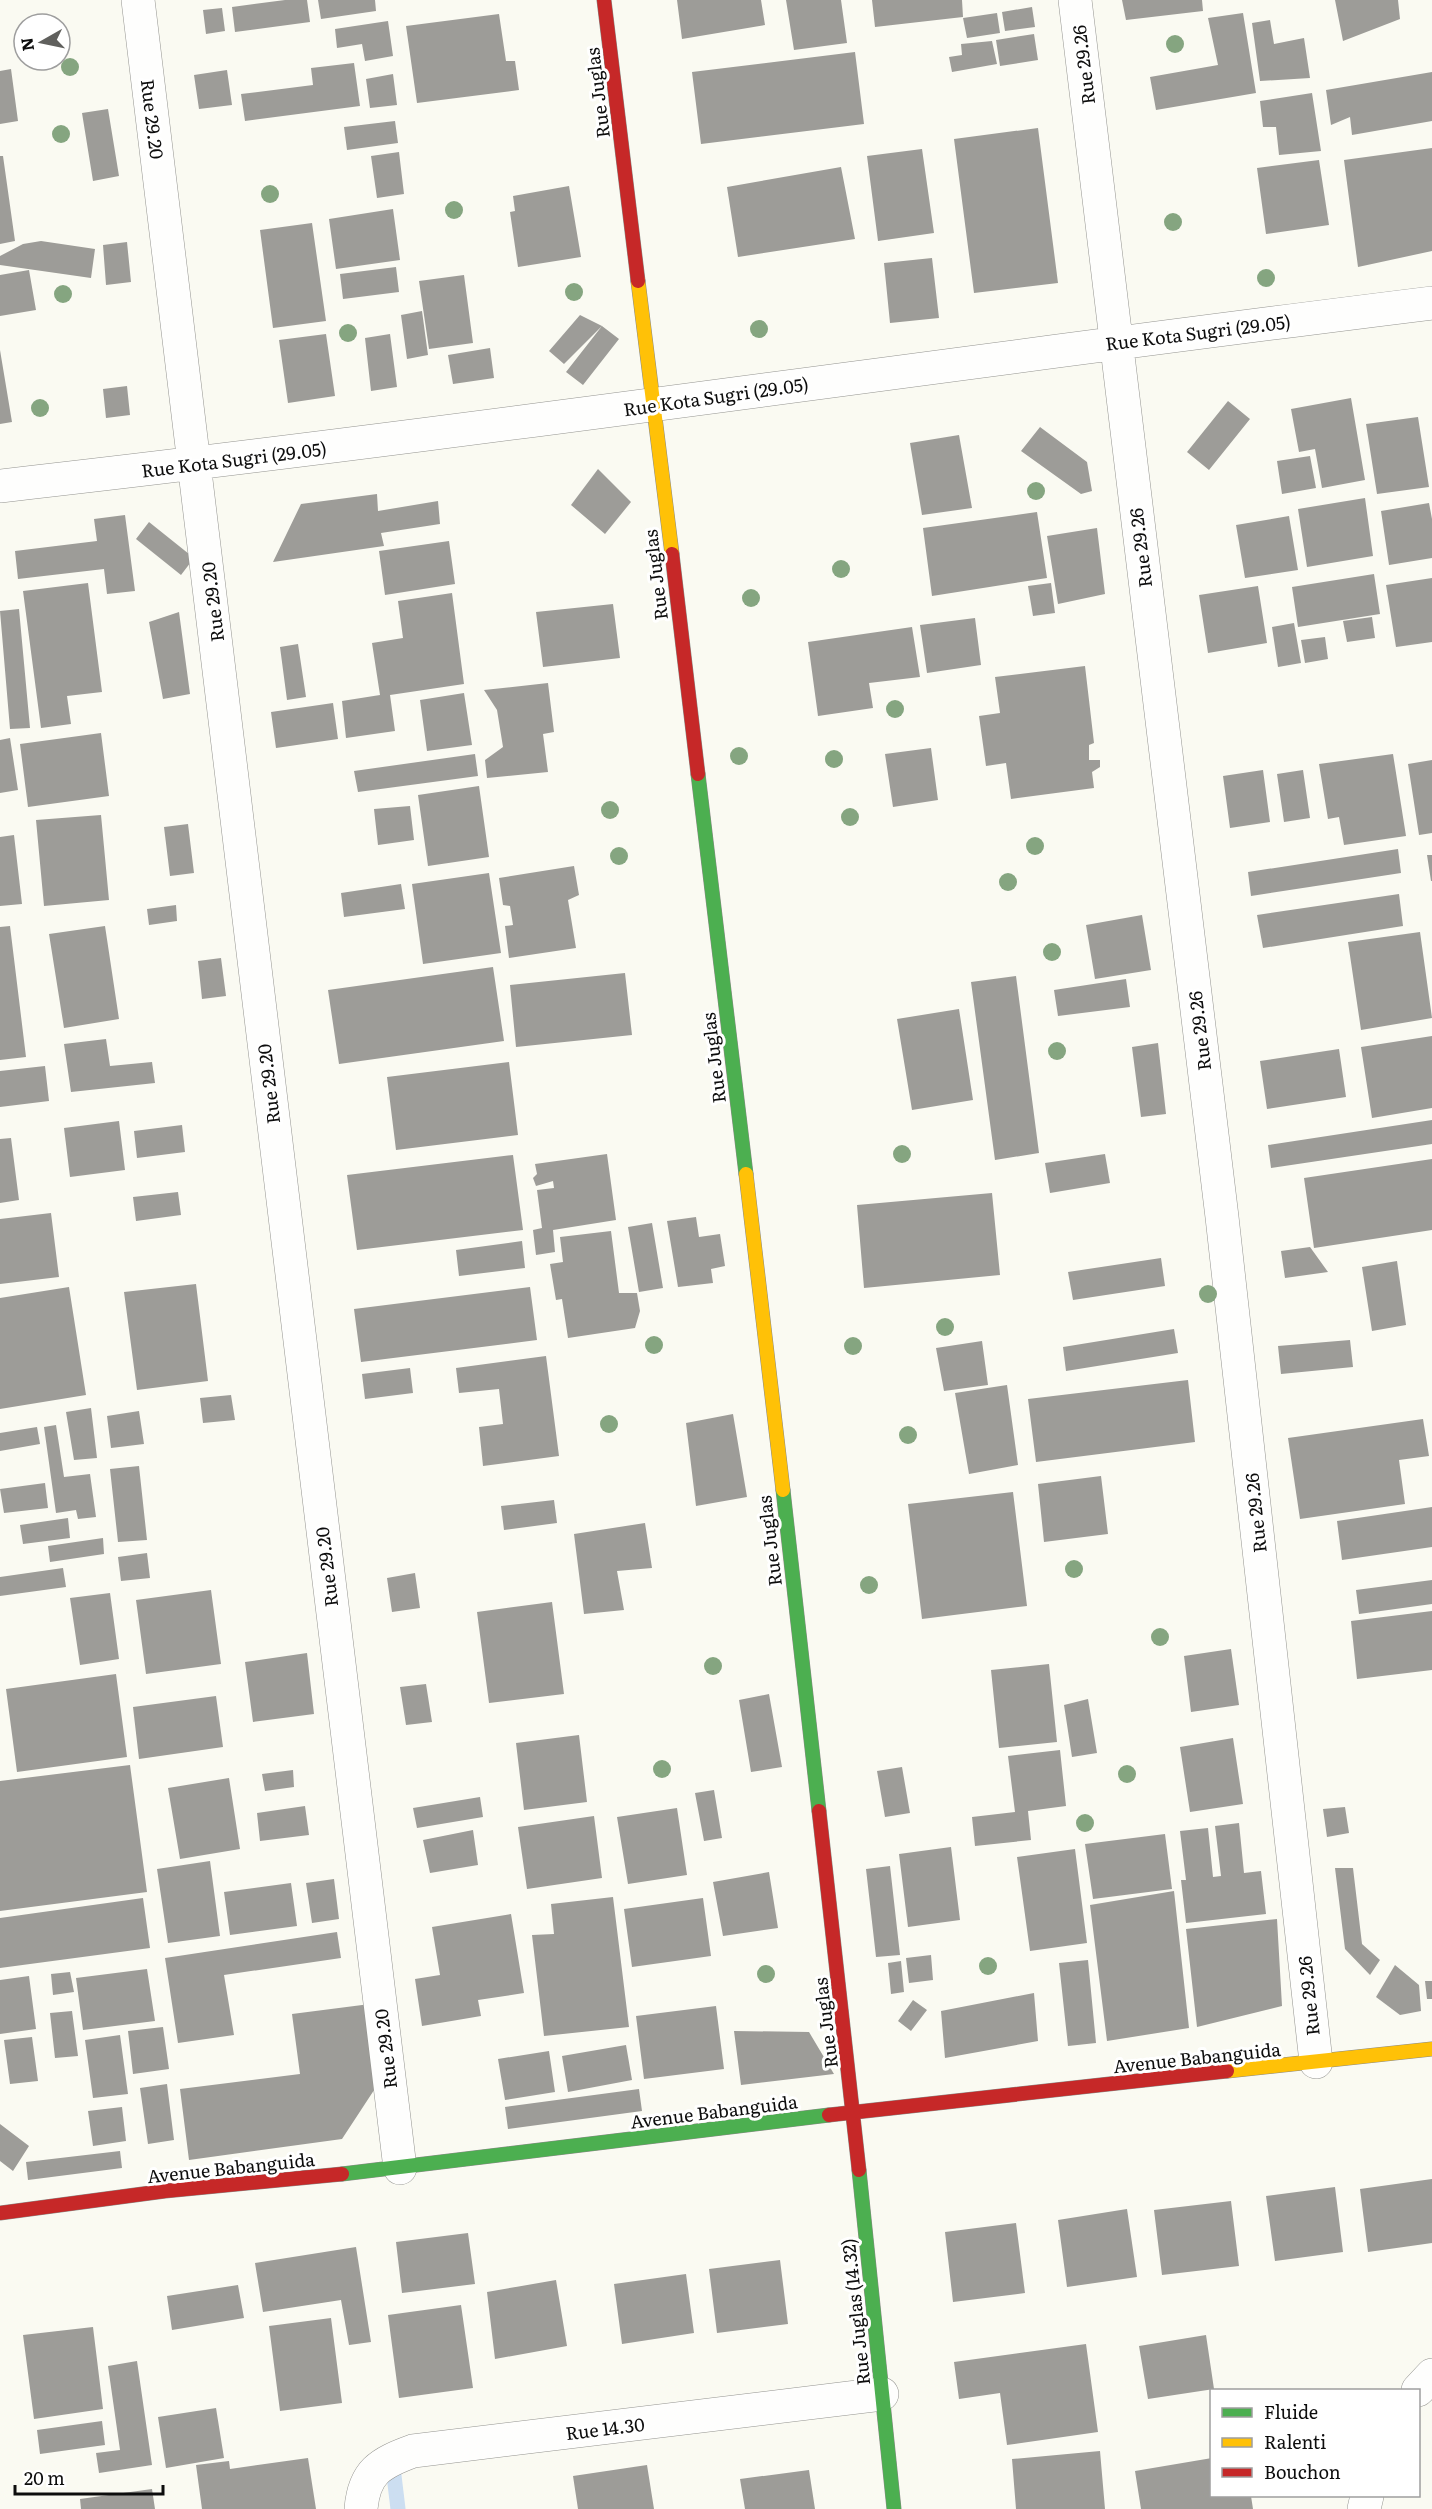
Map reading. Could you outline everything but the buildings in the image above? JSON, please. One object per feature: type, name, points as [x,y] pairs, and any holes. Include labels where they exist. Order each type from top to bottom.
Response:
[{"type":"street","name":"Rue 29.20","points":[[138,0],[196,464],[296,1324],[400,2168]]},
{"type":"street","name":"Rue Juglas","points":[[604,0],[853,2112]]},
{"type":"street","name":"Rue 29.26","points":[[1076,0],[1115,342],[1222,1217],[1316,2062]]},
{"type":"street","name":"Rue Kota Sugri (29.05)","points":[[0,486],[196,464],[1115,342],[1432,303]]},
{"type":"street","name":"Avenue Babanguida","points":[[0,2213],[165,2191],[400,2168],[853,2112],[1432,2049]]},
{"type":"street","name":"Rue Juglas (14.32)","points":[[853,2112],[894,2509]]},
{"type":"street","points":[[1420,2389],[1432,2375]]},
{"type":"street","name":"Rue 14.30","points":[[361,2509],[362,2493],[371,2473],[388,2460],[413,2451],[882,2394]]},
{"type":"waterway","points":[[392,2459],[398,2509]]},
{"type":"traffic: fast","points":[[698,774],[746,1174]]},
{"type":"traffic: fast","points":[[783,1490],[819,1811]]},
{"type":"traffic: fast","points":[[342,2174],[829,2115]]},
{"type":"traffic: fast","points":[[859,2170],[894,2509]]},
{"type":"traffic: slow","points":[[638,281],[672,554]]},
{"type":"traffic: slow","points":[[746,1174],[783,1490]]},
{"type":"traffic: slow","points":[[1227,2071],[1432,2049]]},
{"type":"traffic: jam","points":[[604,0],[638,281]]},
{"type":"traffic: jam","points":[[672,554],[698,774]]},
{"type":"traffic: jam","points":[[819,1811],[859,2170]]},
{"type":"traffic: jam","points":[[829,2115],[1227,2071]]},
{"type":"traffic: jam","points":[[0,2213],[165,2191],[342,2174]]}]
